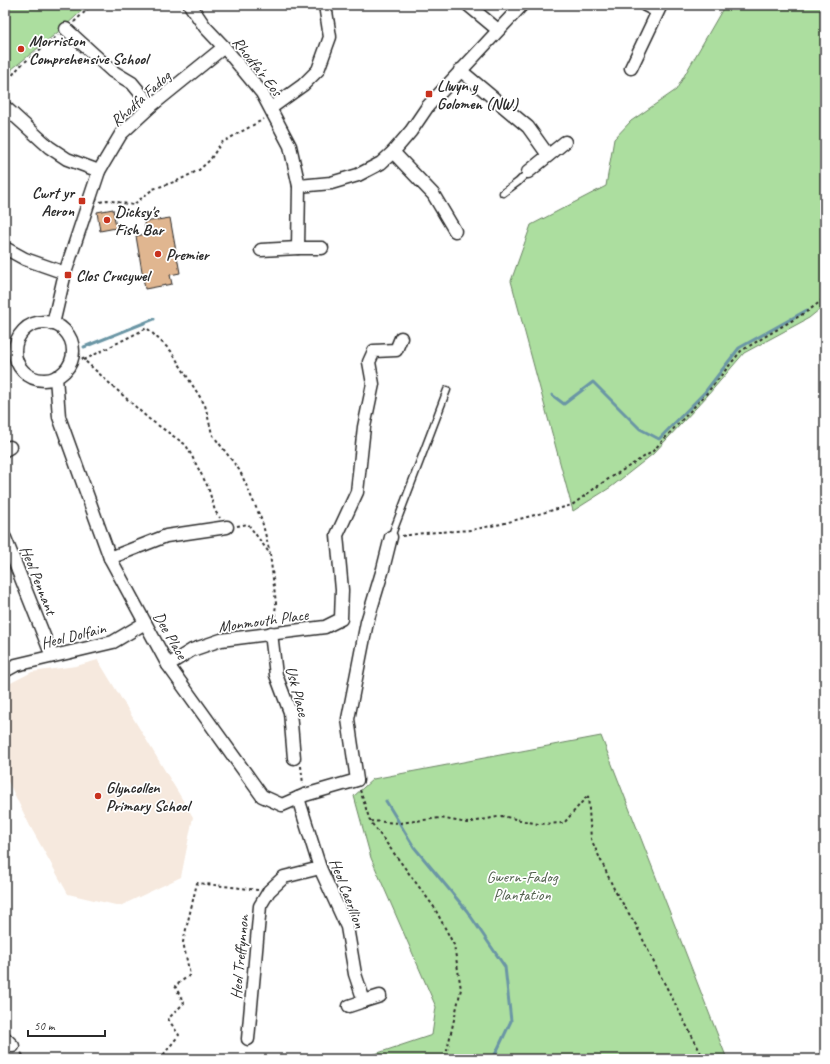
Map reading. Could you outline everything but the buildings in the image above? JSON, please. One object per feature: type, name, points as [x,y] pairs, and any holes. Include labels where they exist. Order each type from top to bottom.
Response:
[{"type":"street","name":"Rhodfa'r Eos","points":[[190,5],[205,27],[224,47],[262,93],[290,146],[299,186],[298,248]]},
{"type":"street","points":[[272,111],[303,85],[318,70],[330,37],[325,5]]},
{"type":"street","points":[[468,5],[498,30]]},
{"type":"street","points":[[299,186],[331,183],[358,175],[381,163],[393,152],[411,131],[428,106],[460,70],[522,5]]},
{"type":"street","points":[[631,68],[659,8],[645,5]]},
{"type":"street","points":[[66,29],[112,71],[132,83],[151,106]]},
{"type":"street","name":"Rhodfa Fadog","points":[[53,324],[65,273],[99,171],[121,134],[151,106],[224,47]]},
{"type":"street","points":[[460,70],[528,126],[548,155]]},
{"type":"street","points":[[5,108],[49,147],[67,158],[99,171]]},
{"type":"street","points":[[528,172],[565,142]]},
{"type":"street","points":[[393,152],[433,194],[455,231]]},
{"type":"street","points":[[5,248],[25,259],[65,273]]},
{"type":"street","points":[[261,250],[322,248]]},
{"type":"street","points":[[38,323],[53,324],[62,328],[71,343],[72,353],[68,366],[62,374],[56,377],[46,380],[33,378],[25,373],[10,354],[20,334],[29,326],[38,323]]},
{"type":"street","name":"Monmouth Place","points":[[168,664],[192,650],[221,640],[325,627],[341,619],[342,590],[337,535],[357,492],[364,427],[373,384],[369,362],[374,351],[396,350],[401,338]]},
{"type":"street","name":"Dee Place","points":[[56,377],[59,417],[110,558],[168,664],[262,796],[282,805],[301,797],[357,780]]},
{"type":"street","points":[[110,558],[166,536],[227,527]]},
{"type":"street","points":[[357,780],[348,719],[366,622],[383,570],[391,537]]},
{"type":"street","name":"Heol Pennant","points":[[5,538],[52,656]]},
{"type":"street","name":"Heol Dolfain","points":[[5,671],[16,665],[113,642],[145,623]]},
{"type":"street","name":"Usk Place","points":[[271,633],[276,675],[290,712],[294,758]]},
{"type":"street","name":"Heol Caerllion","points":[[301,797],[320,868],[347,927],[355,974],[364,1001]]},
{"type":"street","name":"Heol Treffynnon","points":[[248,1039],[260,906],[269,891],[284,877],[320,868]]},
{"type":"street","points":[[349,1006],[380,996]]},
{"type":"lane","points":[[503,193],[518,182],[528,172]]},
{"type":"lane","points":[[391,537],[447,390]]},
{"type":"path","points":[[5,84],[20,66],[66,29],[92,5]]},
{"type":"path","points":[[87,206],[107,200],[133,205],[153,189],[178,181],[199,170],[210,160],[221,143],[272,111]]},
{"type":"path","points":[[391,537],[471,530],[501,524],[572,505],[602,483],[652,452],[707,392],[741,351],[808,311],[825,298]]},
{"type":"path","points":[[84,360],[147,328],[171,351],[205,405],[212,434],[240,471],[262,521],[270,554],[276,604],[275,618],[271,633]]},
{"type":"path","points":[[71,343],[84,360],[149,419],[186,445],[208,487],[215,511],[227,527],[248,524],[270,554]]},
{"type":"path","points":[[294,758],[300,761],[301,797]]},
{"type":"path","points":[[357,780],[370,821],[434,907],[454,945],[461,989],[445,1059]]},
{"type":"path","points":[[370,821],[399,822],[440,818],[466,822],[502,816],[538,824],[564,823],[588,795],[591,839],[615,891],[636,925],[656,969],[704,1059]]},
{"type":"path","points":[[169,1059],[164,1054],[179,1035],[168,1019],[184,1003],[175,986],[190,975],[183,942],[197,883],[269,891]]},
{"type":"shaded area","name":"Glyncollen Primary School","points":[[98,660],[193,817],[181,877],[120,906],[68,894],[30,826],[5,775],[5,686],[32,672],[76,666]]},
{"type":"green space","name":"Morriston Comprehensive School","points":[[5,5],[88,5],[63,28],[12,69],[10,76],[5,82]]},
{"type":"green space","points":[[725,5],[825,5],[825,305],[809,318],[744,353],[708,395],[653,454],[611,487],[573,511],[511,281],[531,225],[606,186],[614,139],[631,121],[676,90]]},
{"type":"green space","name":"Gwern-Fadog Plantation","points":[[601,736],[727,1059],[368,1059],[369,1056],[432,1035],[436,1007],[371,858],[354,796],[373,779]]},
{"type":"waterway","points":[[552,395],[564,404],[593,382],[640,429],[659,439],[705,392],[739,348],[807,310]]},
{"type":"waterway","points":[[84,347],[154,319]]},
{"type":"waterway","points":[[386,801],[414,847],[467,911],[505,967],[511,1021],[493,1059]]},
{"type":"place","name":"Morriston Comprehensive School","points":[[21,49]]},
{"type":"place","name":"Llwyn y Golomen (NW)","points":[[429,94]]},
{"type":"place","name":"Cwrt yr Aeron","points":[[82,201]]},
{"type":"place","name":"Dicksy's Fish Bar","points":[[107,220]]},
{"type":"place","name":"Premier","points":[[158,254]]},
{"type":"place","name":"Clos Crucywel","points":[[68,275]]},
{"type":"place","name":"Glyncollen Primary School","points":[[98,796]]}]
